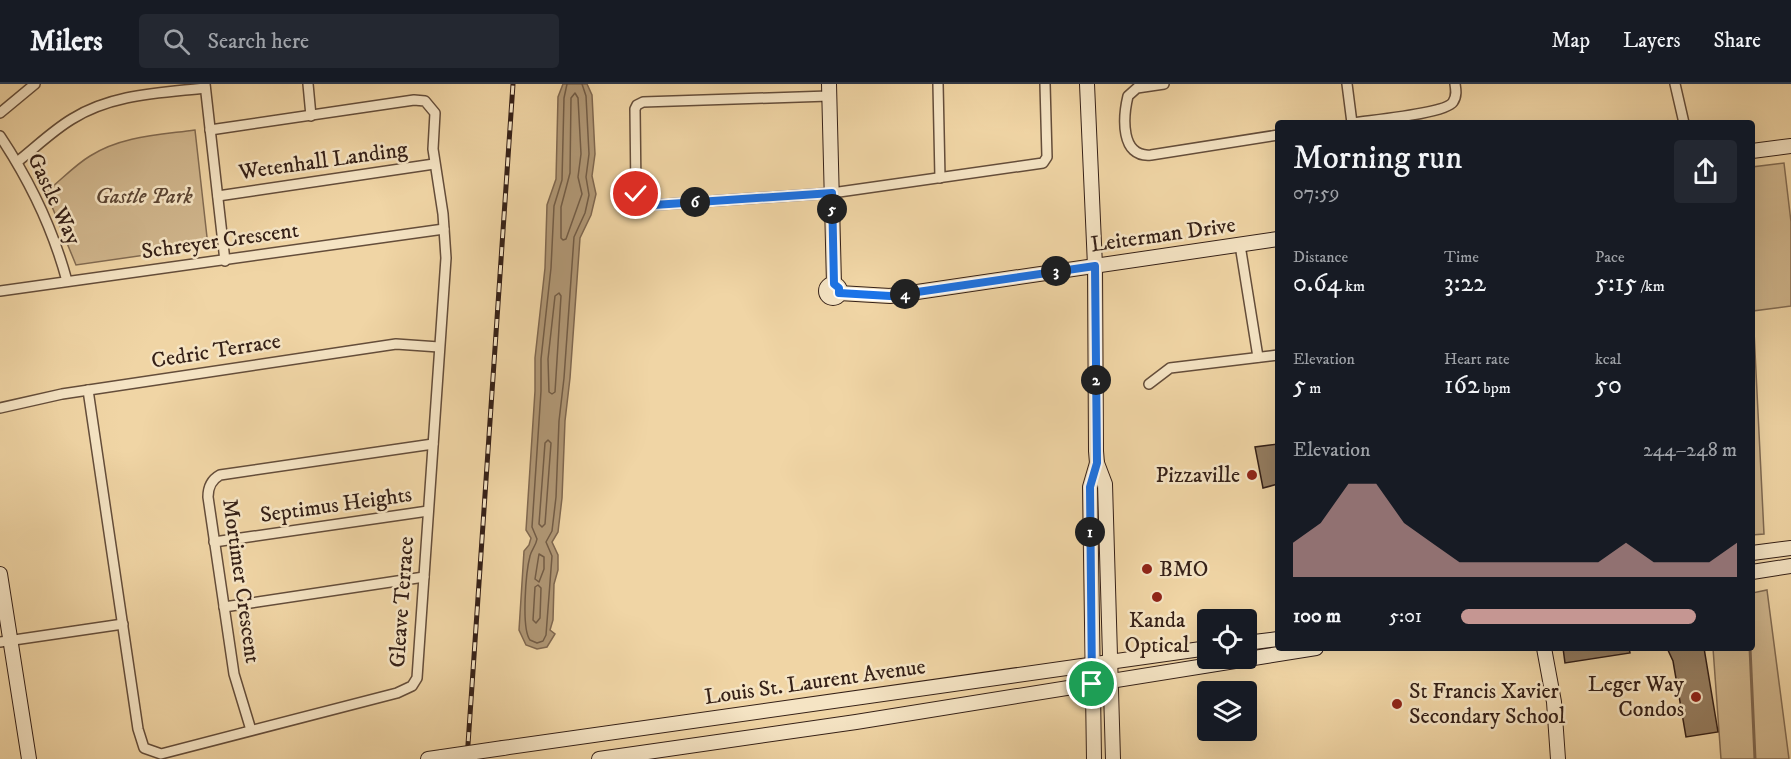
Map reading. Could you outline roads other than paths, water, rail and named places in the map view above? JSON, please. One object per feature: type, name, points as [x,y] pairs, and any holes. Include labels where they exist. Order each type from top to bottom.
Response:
[{"type":"main road","points":[[1088,84],[1095,266],[1097,463],[1090,487],[1094,759]]},
{"type":"main road","points":[[829,90],[832,193]]},
{"type":"main road","points":[[1755,151],[1791,146]]},
{"type":"main road","name":"Leiterman Drive","points":[[832,193],[836,288],[890,296],[1275,239]]},
{"type":"main road","points":[[1097,463],[1105,484],[1113,759]]},
{"type":"main road","points":[[1755,553],[1791,548]]},
{"type":"main road","points":[[1755,572],[1791,566]]},
{"type":"main road","points":[[0,574],[5,642],[29,759]]},
{"type":"main road","points":[[1257,642],[1275,639]]},
{"type":"main road","name":"Louis St. Laurent Avenue","points":[[428,759],[1197,649]]},
{"type":"main road","name":"Louis St. Laurent Avenue","points":[[599,759],[855,722],[1298,651]]},
{"type":"main road","points":[[1545,651],[1554,702],[1558,759]]},
{"type":"street","points":[[0,112],[35,84]]},
{"type":"street","points":[[308,84],[311,116]]},
{"type":"street","points":[[938,84],[940,178]]},
{"type":"street","points":[[829,90],[643,102],[637,105],[635,109],[638,201],[654,205],[832,193],[1043,163],[1047,150],[1045,84]]},
{"type":"street","points":[[1164,84],[1137,88],[1128,96],[1125,136],[1129,145],[1138,154],[1151,155],[1275,135]]},
{"type":"street","points":[[1347,84],[1352,120]]},
{"type":"street","points":[[1372,120],[1440,110],[1454,102],[1455,84]]},
{"type":"street","points":[[1675,84],[1683,120]]},
{"type":"street","points":[[17,162],[69,120],[91,109],[128,98],[205,86],[225,261]]},
{"type":"street","name":"Gleave Terrace","points":[[88,390],[139,739],[144,748],[161,754],[396,693],[412,686],[417,678],[446,258],[434,164],[435,113],[425,101],[414,100],[210,130]]},
{"type":"street","name":"Gastle Way","points":[[0,136],[17,162],[43,213],[67,281]]},
{"type":"street","name":"Wetenhall Landing","points":[[218,196],[434,164]]},
{"type":"street","name":"Schreyer Crescent","points":[[0,291],[444,229]]},
{"type":"street","points":[[1240,245],[1258,357]]},
{"type":"street","name":"Cedric Terrace","points":[[0,408],[88,390],[396,344],[439,347]]},
{"type":"street","points":[[1149,384],[1170,368],[1275,355]]},
{"type":"street","name":"Mortimer Crescent","points":[[251,730],[234,674],[214,542],[208,489],[212,481],[220,474],[433,444]]},
{"type":"street","name":"Septimus Heights","points":[[214,542],[428,511]]},
{"type":"street","points":[[224,607],[424,577]]},
{"type":"street","points":[[5,642],[123,624]]},
{"type":"water","points":[[563,84],[587,84],[592,95],[595,154],[592,176],[596,194],[591,215],[580,238],[565,421],[562,498],[558,532],[552,542],[558,555],[553,620],[550,630],[555,634],[547,647],[537,649],[526,645],[519,630],[524,551],[531,538],[526,530],[535,358],[545,268],[547,205],[556,179],[558,97]]},
{"type":"waterway","points":[[1750,651],[1755,759]]},
{"type":"railway","points":[[467,759],[513,84]]},
{"type":"place","name":"Pizzaville","points":[[1252,475]]},
{"type":"place","name":"BMO","points":[[1147,569]]},
{"type":"place","name":"Kanda Optical","points":[[1157,597]]},
{"type":"place","name":"Leger Way Condos","points":[[1696,697]]},
{"type":"place","name":"St Francis Xavier Secondary School","points":[[1397,704]]},
{"type":"park label","name":"Gastle Park","points":[[144,196]]}]
